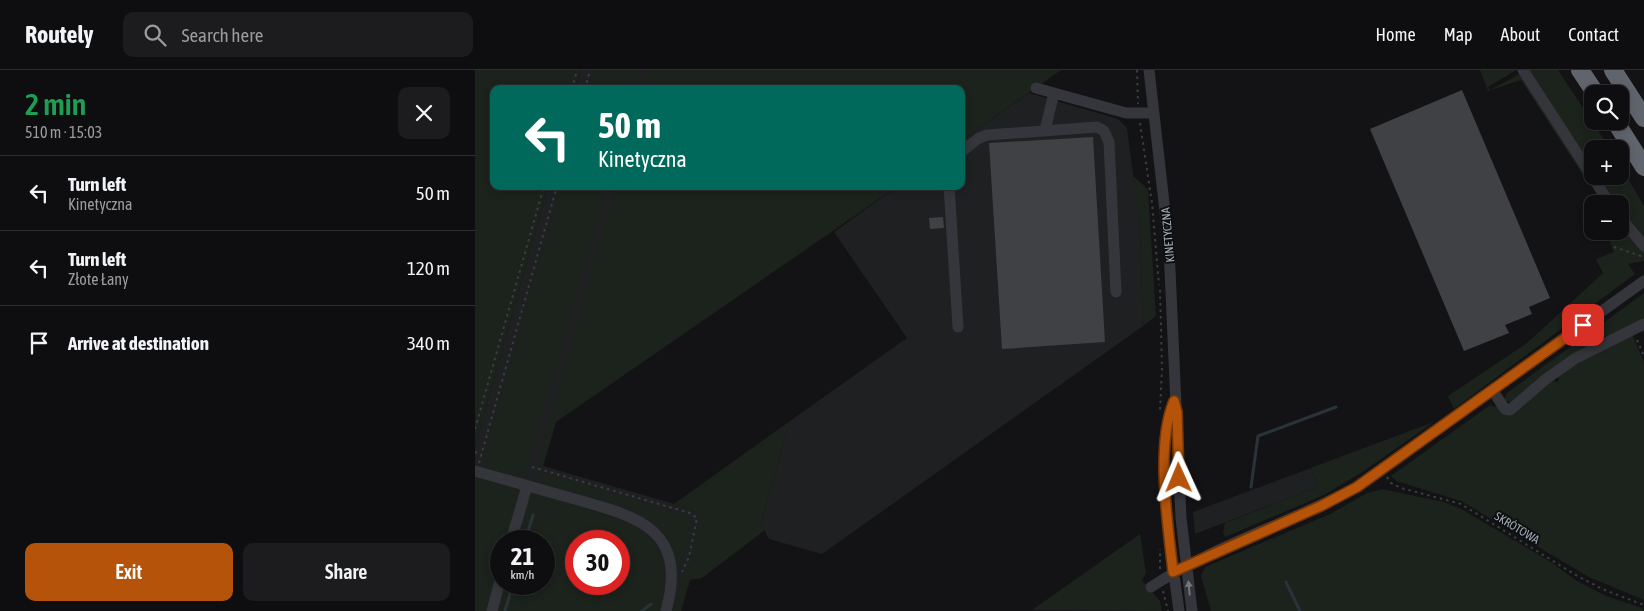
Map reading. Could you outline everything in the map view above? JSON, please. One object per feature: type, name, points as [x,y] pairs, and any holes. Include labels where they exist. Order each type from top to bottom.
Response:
[{"type":"highway","points":[[1580,70],[1590,85]]},
{"type":"highway","points":[[1613,70],[1644,118]]},
{"type":"highway","points":[[1621,130],[1644,167]]},
{"type":"street","name":"KINETYCZNA","points":[[1149,70],[1169,246],[1174,341],[1174,401],[1177,412],[1181,518],[1192,611]]},
{"type":"street","points":[[1523,70],[1604,195]]},
{"type":"street","points":[[1036,88],[1126,113],[1154,114]]},
{"type":"street","points":[[1045,130],[1054,93]]},
{"type":"street","points":[[965,149],[983,136],[1097,127],[1104,131],[1109,138],[1116,292]]},
{"type":"street","points":[[949,190],[958,327]]},
{"type":"street","points":[[1629,228],[1644,246]]},
{"type":"street","points":[[1151,587],[1186,565],[1321,506],[1381,471],[1644,280]]},
{"type":"street","points":[[1493,391],[1505,409],[1510,410],[1576,358],[1644,324]]},
{"type":"street","name":"KINETYCZNA","points":[[1174,401],[1168,418],[1165,450],[1168,521],[1179,611]]},
{"type":"street","points":[[476,472],[620,511],[649,527],[663,545],[671,568],[671,586],[666,611]]},
{"type":"street","points":[[514,530],[527,486]]},
{"type":"street","points":[[492,611],[496,595]]},
{"type":"path","points":[[573,85],[577,70]]},
{"type":"path","points":[[586,85],[590,70]]},
{"type":"path","points":[[1137,70],[1139,114],[1152,203],[1159,285],[1162,368],[1159,418]]},
{"type":"path","points":[[475,429],[543,190]]},
{"type":"path","points":[[476,472],[556,190]]},
{"type":"path","points":[[1614,247],[1644,257]]},
{"type":"path","points":[[1632,329],[1644,356]]},
{"type":"path","points":[[475,452],[481,454]]},
{"type":"path","name":"SKRÓTOWA","points":[[1381,471],[1391,483],[1401,488],[1461,504],[1573,574],[1602,589],[1644,605]]},
{"type":"path","points":[[1160,543],[1161,580],[1167,611]]},
{"type":"shaded area","points":[[475,70],[581,70],[576,85],[490,85],[490,190],[547,190],[475,446]]},
{"type":"shaded area","points":[[581,70],[655,70],[651,85],[577,85]]},
{"type":"shaded area","points":[[593,70],[640,70],[636,85],[589,85]]},
{"type":"shaded area","points":[[648,70],[1061,70],[965,138],[965,85],[644,85]]},
{"type":"shaded area","points":[[1480,70],[1516,70],[1488,87],[1490,90],[1520,74],[1584,170],[1583,175],[1521,80],[1488,91]]},
{"type":"shaded area","points":[[1528,70],[1558,70],[1584,110],[1584,130],[1597,130],[1604,140],[1584,140],[1584,158]]},
{"type":"shaded area","points":[[1029,93],[1118,119],[1127,128],[1140,228],[1143,326],[822,554],[769,539],[761,523],[790,421],[907,338],[834,232],[892,190],[965,190],[965,138]]},
{"type":"shaded area","points":[[1132,175],[1148,189],[1156,316],[1143,326],[1140,228]]},
{"type":"shaded area","points":[[1629,180],[1644,206],[1644,239],[1629,221],[1629,195],[1609,195],[1603,185],[1629,185]]},
{"type":"shaded area","points":[[547,190],[621,190],[543,466],[709,514],[681,611],[475,611],[475,446]]},
{"type":"shaded area","points":[[559,190],[606,190],[527,468],[521,475],[512,476],[490,470],[483,460]]},
{"type":"shaded area","points":[[614,190],[892,190],[556,422],[543,467],[538,463]]},
{"type":"shaded area","points":[[1629,232],[1644,251],[1644,261],[1628,264],[1635,274],[1454,409],[1448,396],[1527,343],[1603,273],[1596,259],[1614,252],[1609,240],[1629,240]]},
{"type":"shaded area","points":[[1644,293],[1644,319],[1512,403],[1504,400],[1507,393]]},
{"type":"shaded area","points":[[1632,334],[1644,362],[1644,600],[1589,577],[1461,501],[1396,481],[1391,476],[1490,405],[1494,407],[1497,405],[1503,413],[1552,380],[1557,382],[1559,380],[1558,376],[1571,365]]},
{"type":"shaded area","points":[[790,421],[761,523],[765,530],[702,578],[690,580],[681,611],[672,611],[699,522],[694,511],[674,504]]},
{"type":"shaded area","points":[[1434,422],[1364,471],[1324,495],[1225,537],[1223,532],[1225,523],[1318,487],[1311,468]]},
{"type":"shaded area","points":[[1311,468],[1318,487],[1195,534],[1193,512]]},
{"type":"shaded area","points":[[540,472],[688,516],[693,526],[680,569],[677,570],[668,541],[656,526],[641,513],[632,508],[542,483],[536,477]]},
{"type":"shaded area","points":[[475,477],[514,487],[519,496],[510,530],[490,530],[491,595],[487,611],[475,611]]},
{"type":"shaded area","points":[[1382,489],[1444,502],[1463,510],[1551,562],[1577,581],[1606,596],[1642,608],[1644,611],[1211,611],[1201,576],[1205,567],[1330,514],[1367,493]]},
{"type":"shaded area","points":[[536,494],[555,498],[609,516],[641,531],[652,541],[660,553],[663,568],[663,587],[659,611],[496,611],[501,595],[555,595],[555,530],[519,530],[528,499]]},
{"type":"shaded area","points":[[1140,534],[1146,573],[1142,580],[1160,601],[1162,611],[1032,610]]},
{"type":"building","points":[[1462,90],[1550,298],[1529,307],[1532,314],[1505,325],[1509,333],[1464,351],[1370,129]]},
{"type":"building","points":[[1093,137],[1105,342],[1002,349],[989,143]]},
{"type":"building","points":[[943,217],[944,228],[930,229],[929,218]]},
{"type":"waterway","points":[[1251,487],[1258,436],[1336,407]]},
{"type":"waterway","points":[[528,530],[533,515]]},
{"type":"waterway","points":[[1286,582],[1300,611]]},
{"type":"waterway","points":[[505,611],[510,595]]},
{"type":"waterway","points":[[642,611],[651,604]]},
{"type":"route","points":[[1179,478],[1177,412],[1174,401],[1168,418],[1165,450],[1168,521],[1173,572],[1200,558],[1321,506],[1357,487],[1583,325]]}]
